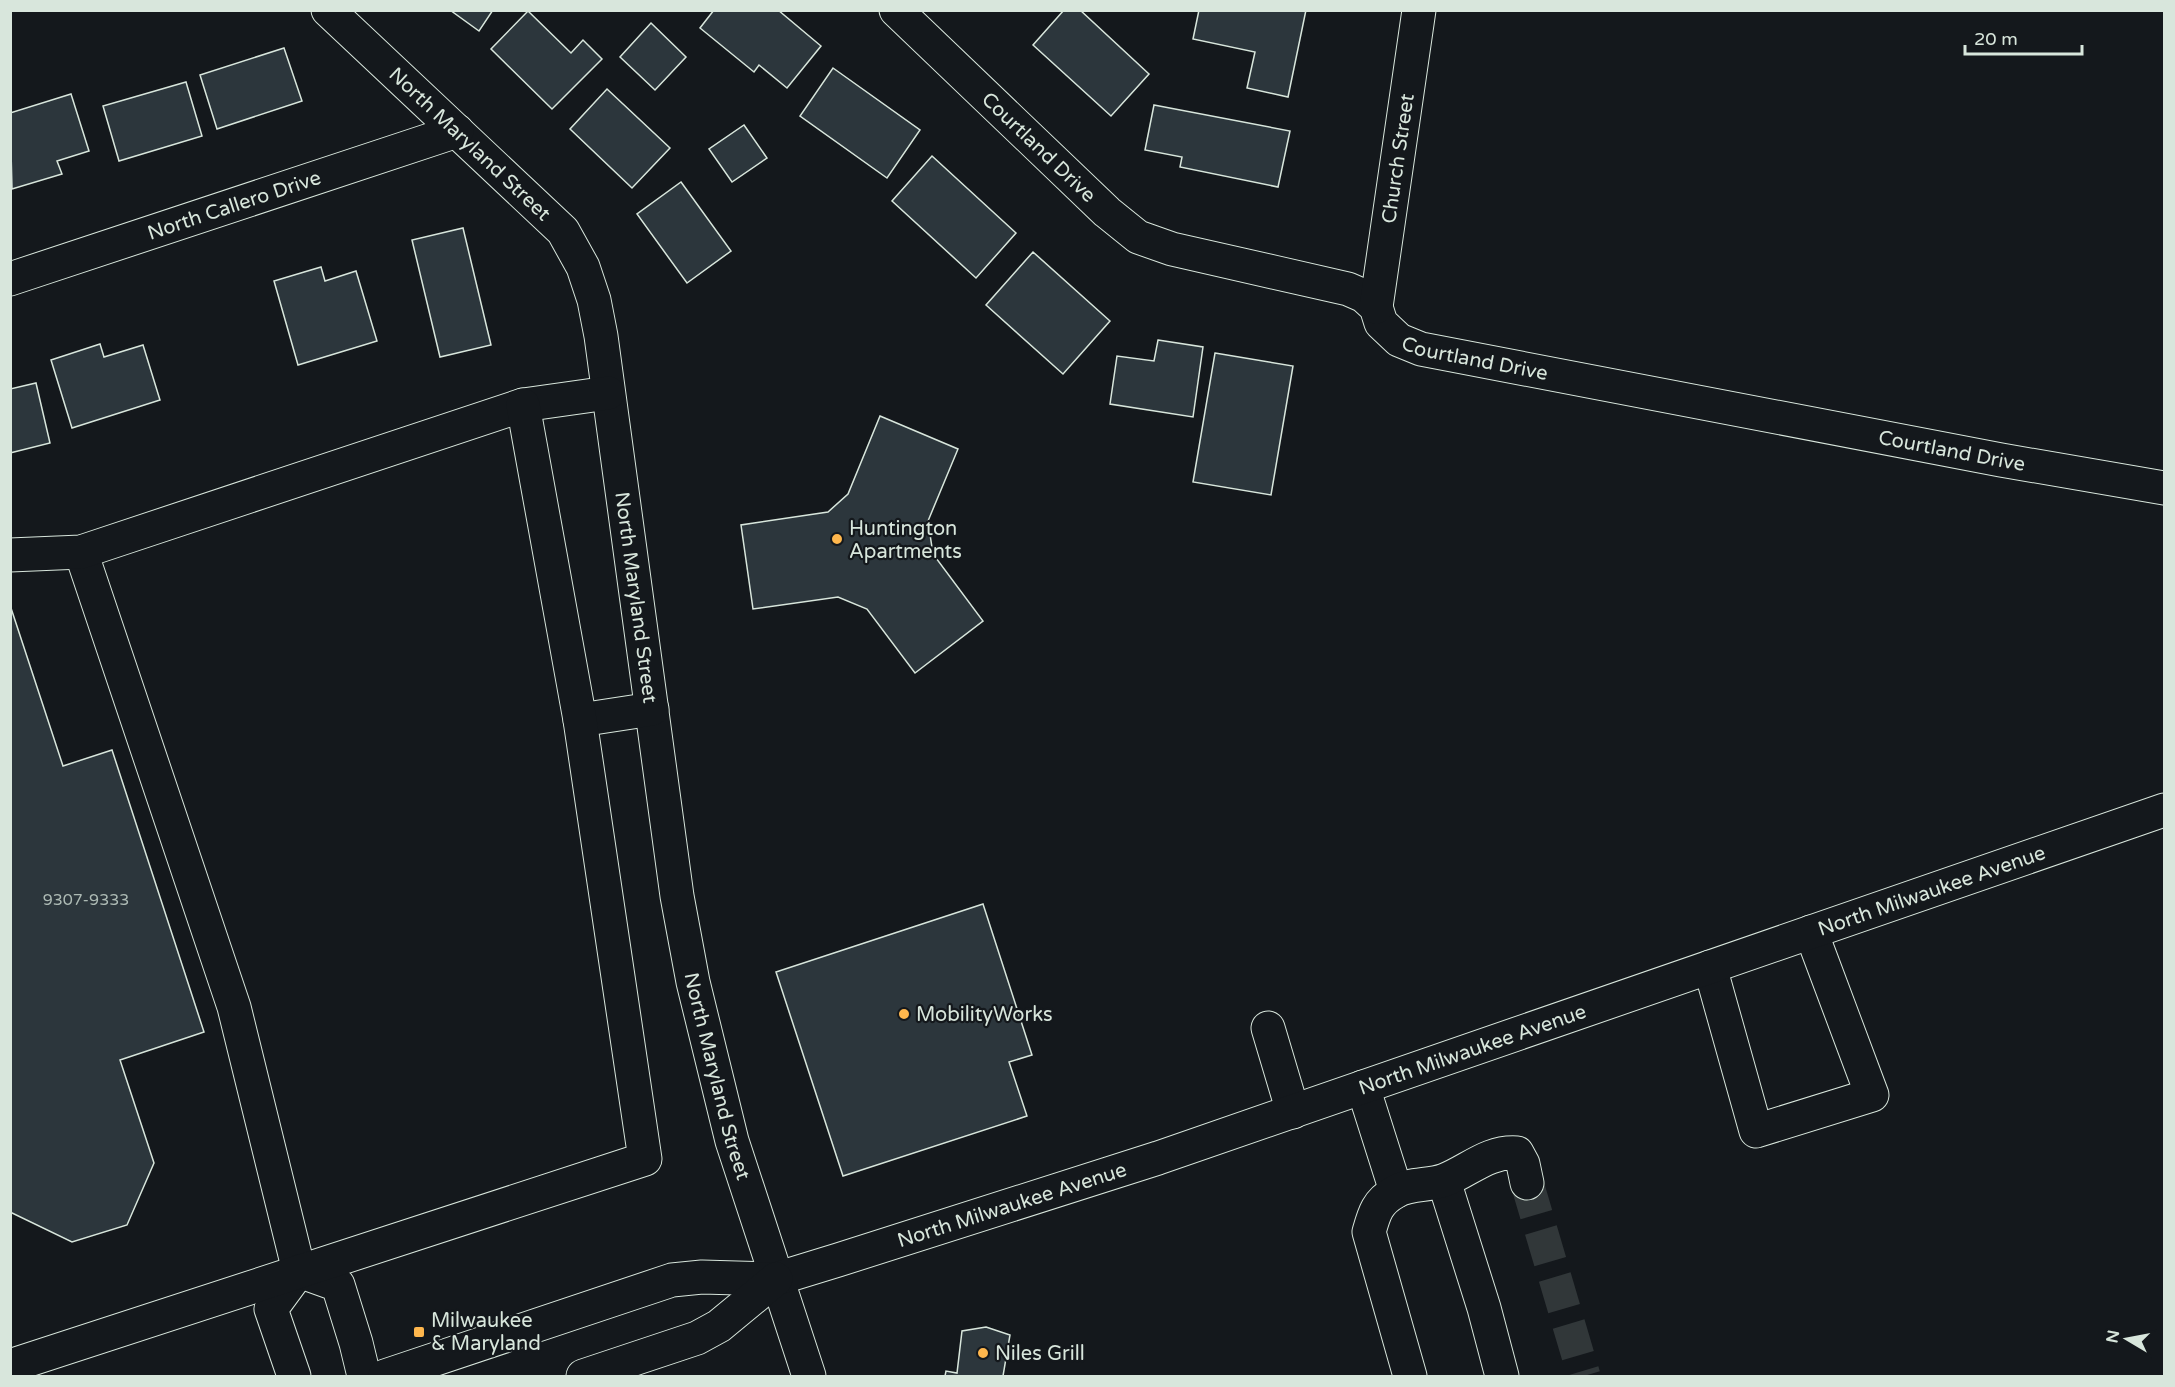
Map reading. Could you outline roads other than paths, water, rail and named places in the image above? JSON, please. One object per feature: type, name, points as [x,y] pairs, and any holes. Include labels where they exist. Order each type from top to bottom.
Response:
[{"type":"street","name":"North Maryland Street","points":[[328,10],[563,231],[583,267],[594,300],[677,896],[693,982],[732,1141],[809,1377]]},
{"type":"street","name":"Courtland Drive","points":[[896,10],[1098,204],[1138,237],[1172,249],[1348,289],[1364,296],[1376,307],[1381,323],[1399,339],[1421,349],[2001,460],[2164,488]]},
{"type":"street","name":"Church Street","points":[[1376,307],[1419,10]]},
{"type":"street","name":"North Callero Drive","points":[[10,279],[457,131]]},
{"type":"street","points":[[10,555],[81,552],[523,405],[608,393]]},
{"type":"street","points":[[10,1366],[645,1159],[580,720],[523,405]]},
{"type":"street","points":[[81,552],[234,1007],[299,1271]]},
{"type":"street","points":[[580,720],[652,709]]},
{"type":"street","name":"North Milwaukee Avenue","points":[[385,1377],[672,1280],[702,1277],[776,1279],[1293,1112],[2164,810]]},
{"type":"street","points":[[1710,967],[1756,1131],[1872,1095],[1811,932]]},
{"type":"street","points":[[1268,1028],[1293,1112]]},
{"type":"street","points":[[1363,1087],[1396,1191]]},
{"type":"street","points":[[1410,1377],[1369,1233],[1375,1209],[1396,1191],[1444,1181],[1482,1160],[1504,1152],[1517,1153],[1523,1164],[1527,1183]]},
{"type":"street","points":[[1444,1181],[1503,1377]]},
{"type":"street","points":[[294,1377],[271,1309],[299,1271]]},
{"type":"street","points":[[299,1271],[338,1286],[364,1377]]},
{"type":"street","name":"North Milwaukee Avenue","points":[[583,1377],[697,1338],[719,1326],[776,1279]]},
{"type":"tunnel","points":[[1527,1183],[1584,1376]]},
{"type":"place","name":"Huntington Apartments","points":[[837,539]]},
{"type":"place","name":"MobilityWorks","points":[[904,1014]]},
{"type":"place","name":"Milwaukee & Maryland","points":[[419,1332]]},
{"type":"place","name":"Niles Grill","points":[[983,1353]]}]
